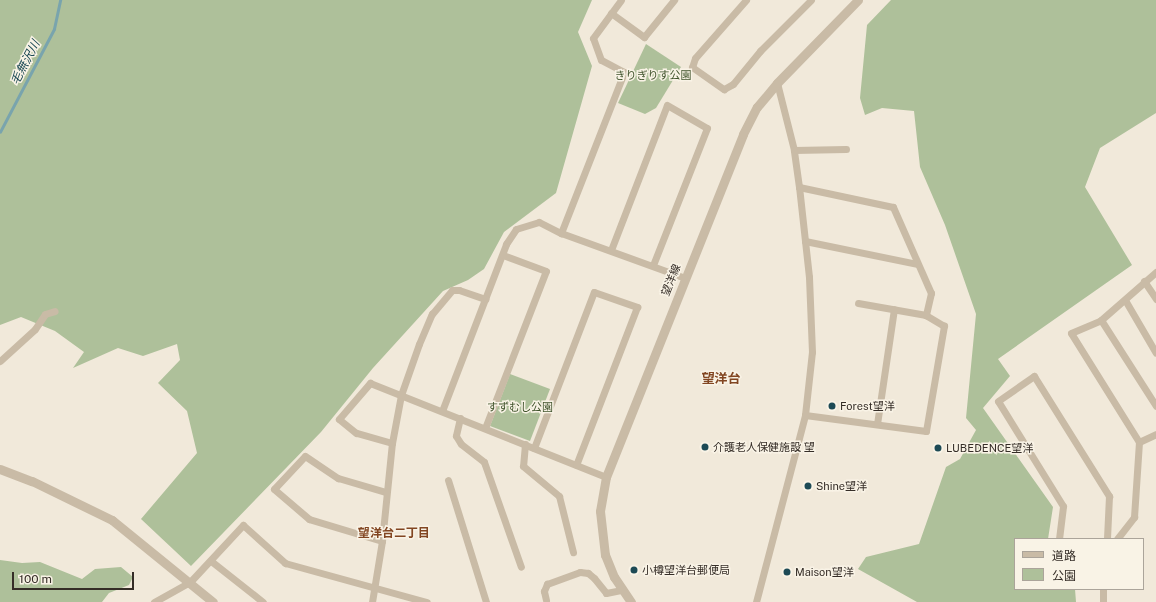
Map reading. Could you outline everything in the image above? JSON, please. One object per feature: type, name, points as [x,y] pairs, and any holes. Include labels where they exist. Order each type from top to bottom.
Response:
[{"type":"street","points":[[561,233],[624,72],[601,60],[592,38],[621,0]]},
{"type":"street","points":[[611,13],[644,37],[674,0]]},
{"type":"street","points":[[746,0],[695,58],[692,67],[724,89],[734,84],[760,52],[811,0]]},
{"type":"street","name":"望洋線","points":[[631,602],[621,590],[605,555],[601,532],[601,499],[606,477],[743,134],[757,107],[777,83],[858,0]]},
{"type":"street","points":[[756,602],[805,415],[812,352],[805,241],[799,187],[794,150],[777,83]]},
{"type":"street","points":[[611,250],[667,105],[707,128],[653,265]]},
{"type":"street","points":[[794,150],[846,149]]},
{"type":"street","points":[[799,187],[893,207],[931,293],[926,315]]},
{"type":"street","points":[[442,411],[506,244],[516,229],[539,222],[561,233],[653,265],[685,278]]},
{"type":"street","points":[[805,241],[917,264]]},
{"type":"street","points":[[485,428],[546,271],[503,255]]},
{"type":"street","points":[[1118,538],[1134,517],[1139,442],[1071,333],[1101,320],[1156,272]]},
{"type":"street","points":[[1144,281],[1156,299]]},
{"type":"street","points":[[372,602],[376,589],[392,443],[401,395],[419,344],[437,308],[452,290],[459,290],[485,299]]},
{"type":"street","points":[[534,448],[594,292],[637,307],[576,465]]},
{"type":"street","points":[[1125,300],[1156,353]]},
{"type":"street","points":[[805,415],[926,431],[944,326],[926,315],[858,303]]},
{"type":"street","points":[[877,424],[894,309]]},
{"type":"street","points":[[0,361],[35,329],[45,314],[55,311]]},
{"type":"street","points":[[1101,320],[1156,406]]},
{"type":"street","points":[[1059,538],[1063,506],[998,401],[1034,376],[1109,496],[1107,538]]},
{"type":"street","points":[[392,443],[356,434],[339,419],[370,382],[606,477]]},
{"type":"street","points":[[460,418],[456,436],[461,444],[484,462],[521,567]]},
{"type":"street","points":[[1139,442],[1156,434]]},
{"type":"street","points":[[525,444],[523,466],[559,496],[573,552]]},
{"type":"street","points":[[382,541],[309,519],[274,489],[305,456],[338,478],[386,492]]},
{"type":"street","points":[[0,470],[94,509],[131,534],[213,602]]},
{"type":"street","points":[[448,480],[486,602]]},
{"type":"street","points":[[154,602],[167,599],[190,582],[211,561],[242,525],[285,563],[427,602]]},
{"type":"street","points":[[211,561],[263,602]]},
{"type":"street","points":[[546,600],[544,591],[547,584],[580,572],[588,573],[606,593],[621,590]]},
{"type":"street","points":[[1103,590],[1103,602]]},
{"type":"green space","points":[[0,0],[592,0],[578,32],[592,66],[556,193],[504,232],[484,269],[468,280],[443,291],[373,368],[321,432],[191,566],[141,519],[197,453],[187,411],[158,383],[180,360],[177,344],[143,356],[118,348],[73,368],[84,352],[55,331],[21,317],[0,325]]},
{"type":"green space","points":[[891,0],[1156,0],[1156,113],[1100,148],[1085,187],[1132,265],[998,359],[1010,376],[983,408],[1053,507],[1048,538],[1014,538],[1014,590],[1075,590],[1076,602],[917,602],[858,569],[866,557],[919,544],[946,467],[960,459],[976,430],[966,418],[976,314],[945,225],[920,167],[914,111],[882,108],[865,115],[860,98],[867,25]]},
{"type":"green space","name":"きりぎりす公園","points":[[646,44],[681,67],[656,108],[645,114],[618,103]]},
{"type":"green space","name":"すずむし公園","points":[[510,374],[550,389],[530,441],[490,426]]},
{"type":"green space","points":[[0,560],[22,563],[40,562],[82,579],[95,569],[121,567],[133,577],[129,585],[109,593],[102,602],[0,602]]},
{"type":"waterway","name":"毛無沢川","points":[[0,132],[54,29],[60,0]]},
{"type":"place","name":"Forest望洋","points":[[832,406]]},
{"type":"place","name":"介護老人保健施設 望","points":[[705,447]]},
{"type":"place","name":"LUBEDENCE望洋","points":[[938,448]]},
{"type":"place","name":"Shine望洋","points":[[808,486]]},
{"type":"place","name":"小樽望洋台郵便局","points":[[634,570]]},
{"type":"place","name":"Maison望洋","points":[[787,572]]},
{"type":"district","name":"望洋台","points":[[721,379]]},
{"type":"district","name":"望洋台二丁目","points":[[394,534]]}]
